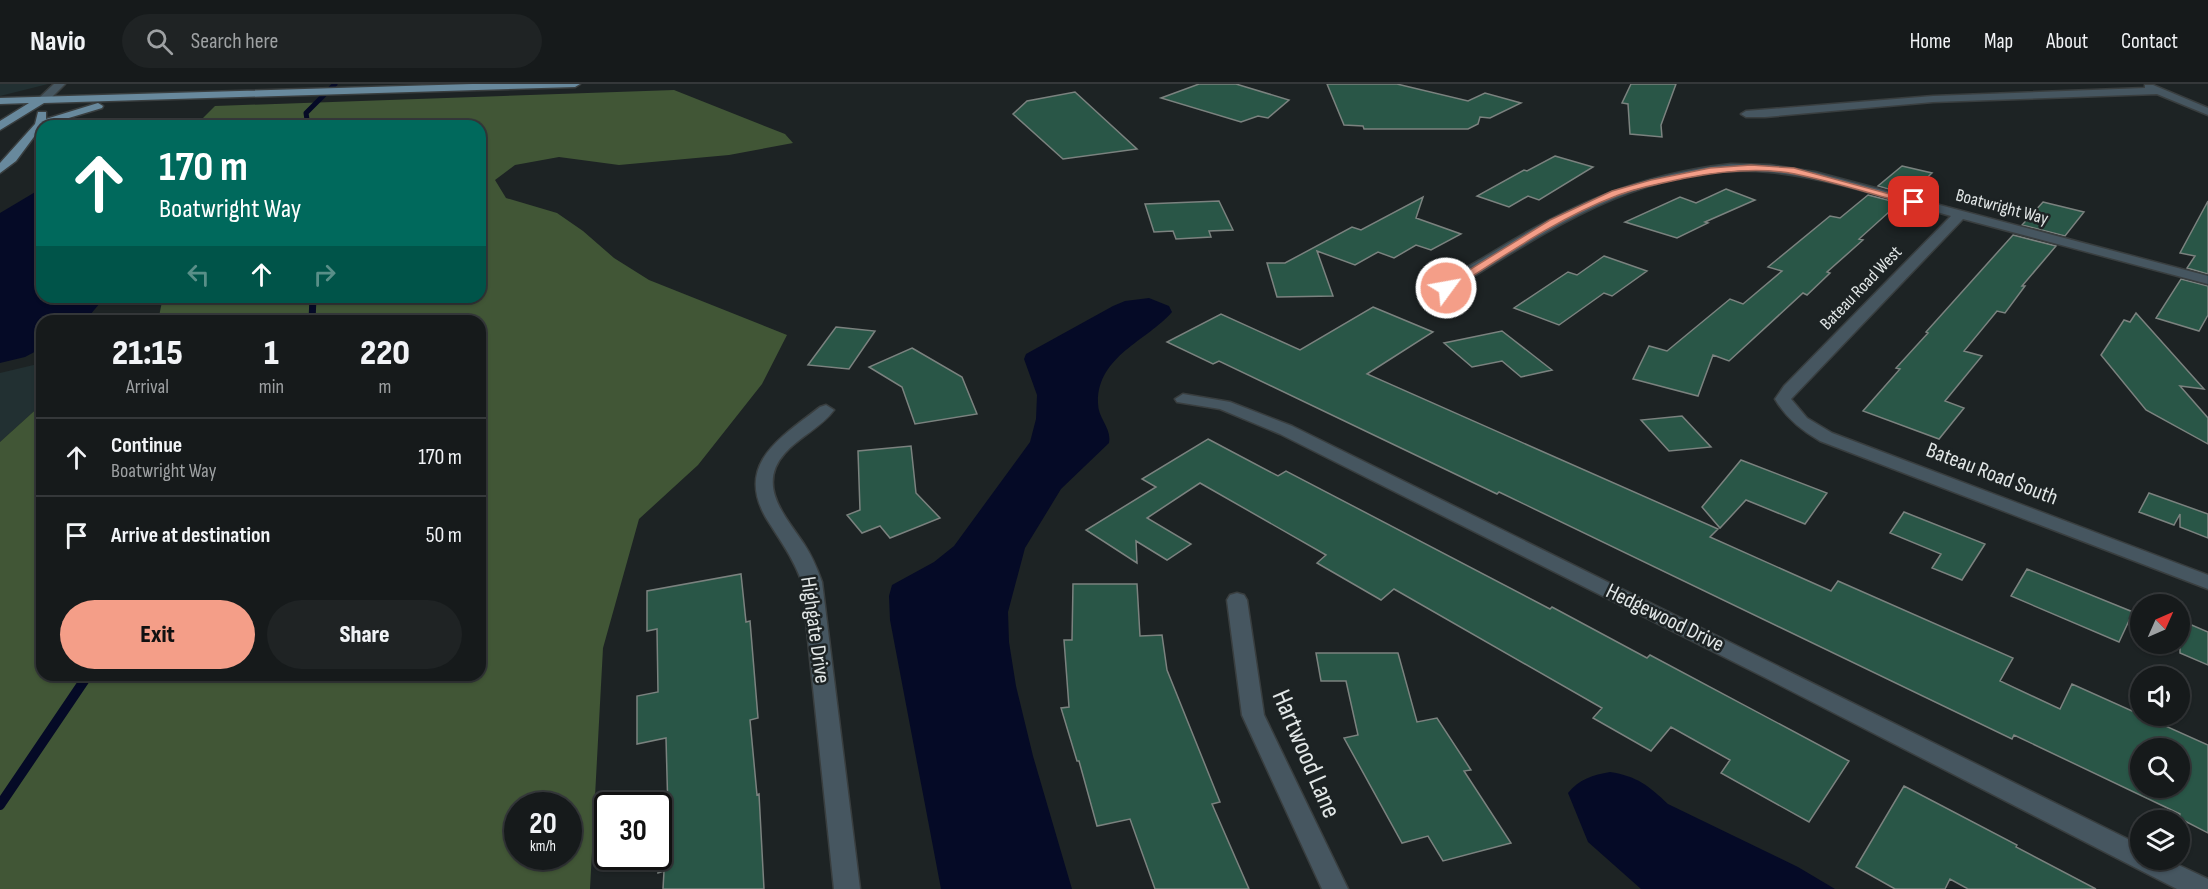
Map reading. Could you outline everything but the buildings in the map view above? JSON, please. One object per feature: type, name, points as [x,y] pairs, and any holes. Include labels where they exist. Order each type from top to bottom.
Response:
[{"type":"main road","points":[[0,101],[575,84]]},
{"type":"main road","points":[[51,120],[82,109],[137,97]]},
{"type":"main road","points":[[40,120],[43,100]]},
{"type":"main road","points":[[0,127],[9,118],[43,100]]},
{"type":"main road","points":[[0,169],[12,159],[36,129]]},
{"type":"street","points":[[43,100],[60,84]]},
{"type":"street","points":[[2142,84],[2208,111]]},
{"type":"street","points":[[1746,114],[1784,114],[1865,103],[1945,98],[2158,91]]},
{"type":"street","name":"Boatwright Way","points":[[1446,288],[1553,222],[1615,193],[1710,170],[1751,167],[1794,171],[1824,178],[2208,280]]},
{"type":"street","name":"Bateau Road West","points":[[1790,389],[1960,214]]},
{"type":"street","name":"Bateau Road South","points":[[1790,389],[1783,399],[1790,413],[1804,425],[1826,437],[2208,582]]},
{"type":"street","name":"Hedgewood Drive","points":[[1183,399],[1211,400],[1237,408],[1286,430],[2130,852]]},
{"type":"street","name":"Highgate Drive","points":[[826,410],[774,454],[762,474],[763,491],[772,512],[804,561],[812,582],[847,889]]},
{"type":"street","name":"Hartwood Lane","points":[[1237,600],[1253,715],[1335,889]]},
{"type":"street","points":[[2165,870],[2202,889]]},
{"type":"shaded area","points":[[0,84],[48,84],[0,96]]},
{"type":"shaded area","points":[[36,364],[36,409],[0,442],[0,373]]},
{"type":"green space","points":[[674,90],[785,134],[793,143],[729,155],[619,165],[559,157],[515,165],[495,180],[506,198],[557,213],[583,231],[614,258],[649,280],[787,335],[762,384],[698,465],[639,519],[603,648],[590,889],[0,889],[0,442],[36,409],[36,681],[486,681],[486,315],[159,315],[162,303],[486,303],[486,120],[201,120],[215,106]]},
{"type":"water","points":[[36,192],[36,303],[100,303],[90,315],[36,315],[36,351],[25,357],[0,363],[0,213]]},
{"type":"water","points":[[1149,298],[1169,306],[1172,312],[1114,361],[1106,373],[1100,387],[1098,403],[1100,414],[1109,433],[1109,443],[1061,489],[1025,548],[1008,612],[1009,642],[1016,686],[1033,756],[1072,889],[941,889],[890,620],[889,596],[892,585],[934,562],[954,546],[1030,442],[1036,419],[1037,395],[1024,359],[1026,354],[1113,306],[1125,301]]},
{"type":"water","points":[[1610,772],[1635,779],[1668,804],[1798,867],[1835,889],[1641,889],[1588,842],[1568,793],[1587,778]]},
{"type":"waterway","points":[[307,120],[306,113],[335,84]]},
{"type":"waterway","points":[[312,315],[313,303]]},
{"type":"waterway","points":[[0,805],[84,681]]},
{"type":"route","points":[[1446,288],[1553,222],[1585,206],[1615,193],[1710,170],[1751,167],[1794,171],[1914,202]]}]
